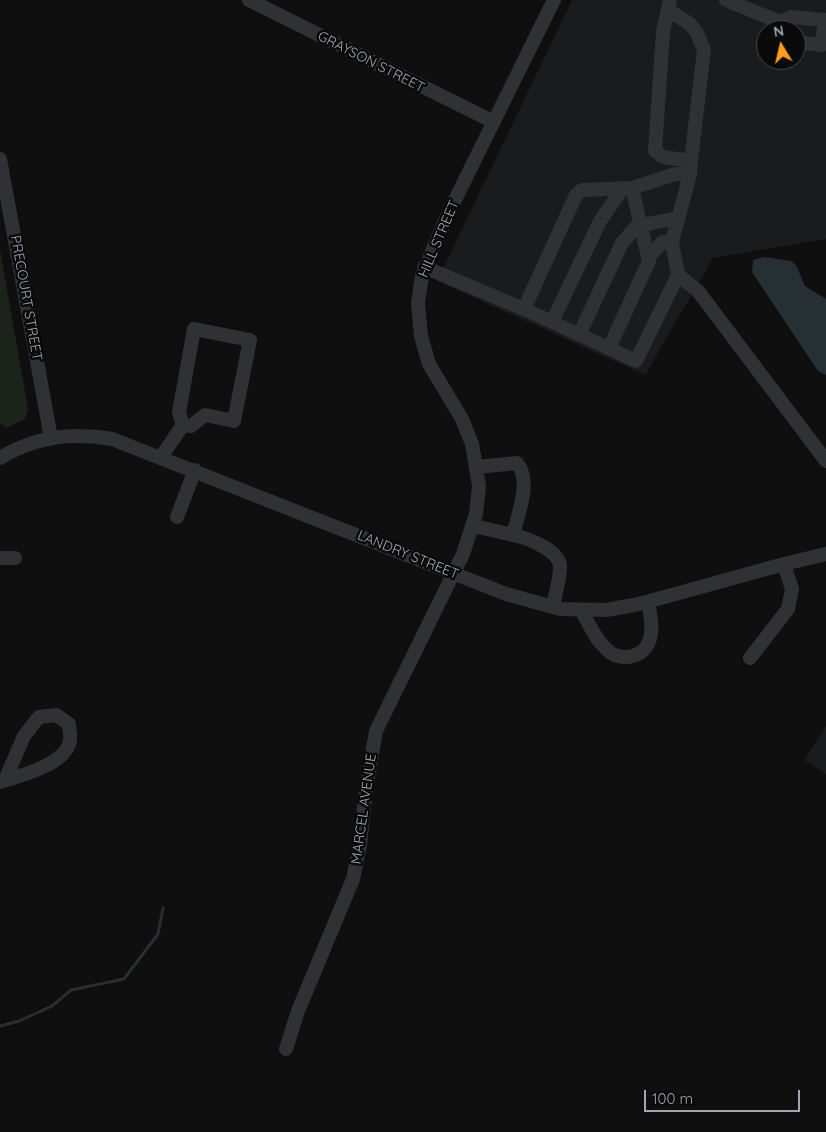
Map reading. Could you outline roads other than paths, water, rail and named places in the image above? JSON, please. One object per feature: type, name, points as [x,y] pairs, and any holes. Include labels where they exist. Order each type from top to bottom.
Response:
[{"type":"street","name":"GRAYSON STREET","points":[[249,0],[494,122]]},
{"type":"street","name":"HILL STREET","points":[[453,574],[474,526],[478,500],[477,467],[467,430],[429,364],[421,336],[418,303],[424,267],[445,220],[554,0]]},
{"type":"street","points":[[731,1],[768,20]]},
{"type":"street","points":[[424,267],[524,309],[636,361],[678,274],[672,242],[691,167],[704,50],[697,33],[690,24],[669,5],[663,32],[654,151],[663,157],[691,167]]},
{"type":"street","points":[[787,20],[791,17],[825,20],[822,45],[806,43]]},
{"type":"street","name":"PRECOURT STREET","points":[[0,159],[51,438]]},
{"type":"street","points":[[524,309],[576,195],[582,190],[628,188],[675,174],[691,167]]},
{"type":"street","points":[[609,348],[649,261],[641,225],[628,188]]},
{"type":"street","points":[[552,322],[600,221],[628,188]]},
{"type":"street","points":[[579,335],[622,243],[637,226],[678,218]]},
{"type":"street","points":[[648,257],[663,242],[672,242]]},
{"type":"street","points":[[678,274],[698,291],[826,461]]},
{"type":"street","points":[[194,329],[250,340],[234,421],[205,415],[191,426],[183,426],[179,412],[194,329]]},
{"type":"street","points":[[161,457],[183,426]]},
{"type":"street","name":"LANDRY STREET","points":[[0,458],[27,444],[51,438],[74,436],[101,437],[195,470],[453,574],[520,599],[553,607],[606,610],[648,602],[826,554]]},
{"type":"street","points":[[477,467],[518,463],[522,469],[523,493],[513,534]]},
{"type":"street","points":[[177,516],[195,470]]},
{"type":"street","points":[[474,526],[513,534],[541,544],[557,558],[561,566],[553,607]]},
{"type":"street","points":[[0,558],[15,558]]},
{"type":"street","points":[[750,658],[788,609],[792,589],[784,564]]},
{"type":"street","name":"MARCEL AVENUE","points":[[286,1049],[298,1011],[352,879],[360,846],[366,790],[376,731],[453,574]]},
{"type":"street","points":[[581,610],[595,635],[610,652],[627,658],[647,648],[652,634],[648,602]]},
{"type":"street","points":[[56,715],[69,724],[70,742],[60,756],[30,774],[3,781],[24,736],[39,717],[56,715]]},
{"type":"waterway","points":[[0,1026],[19,1021],[52,1006],[71,990],[124,979],[158,934],[163,908]]}]
